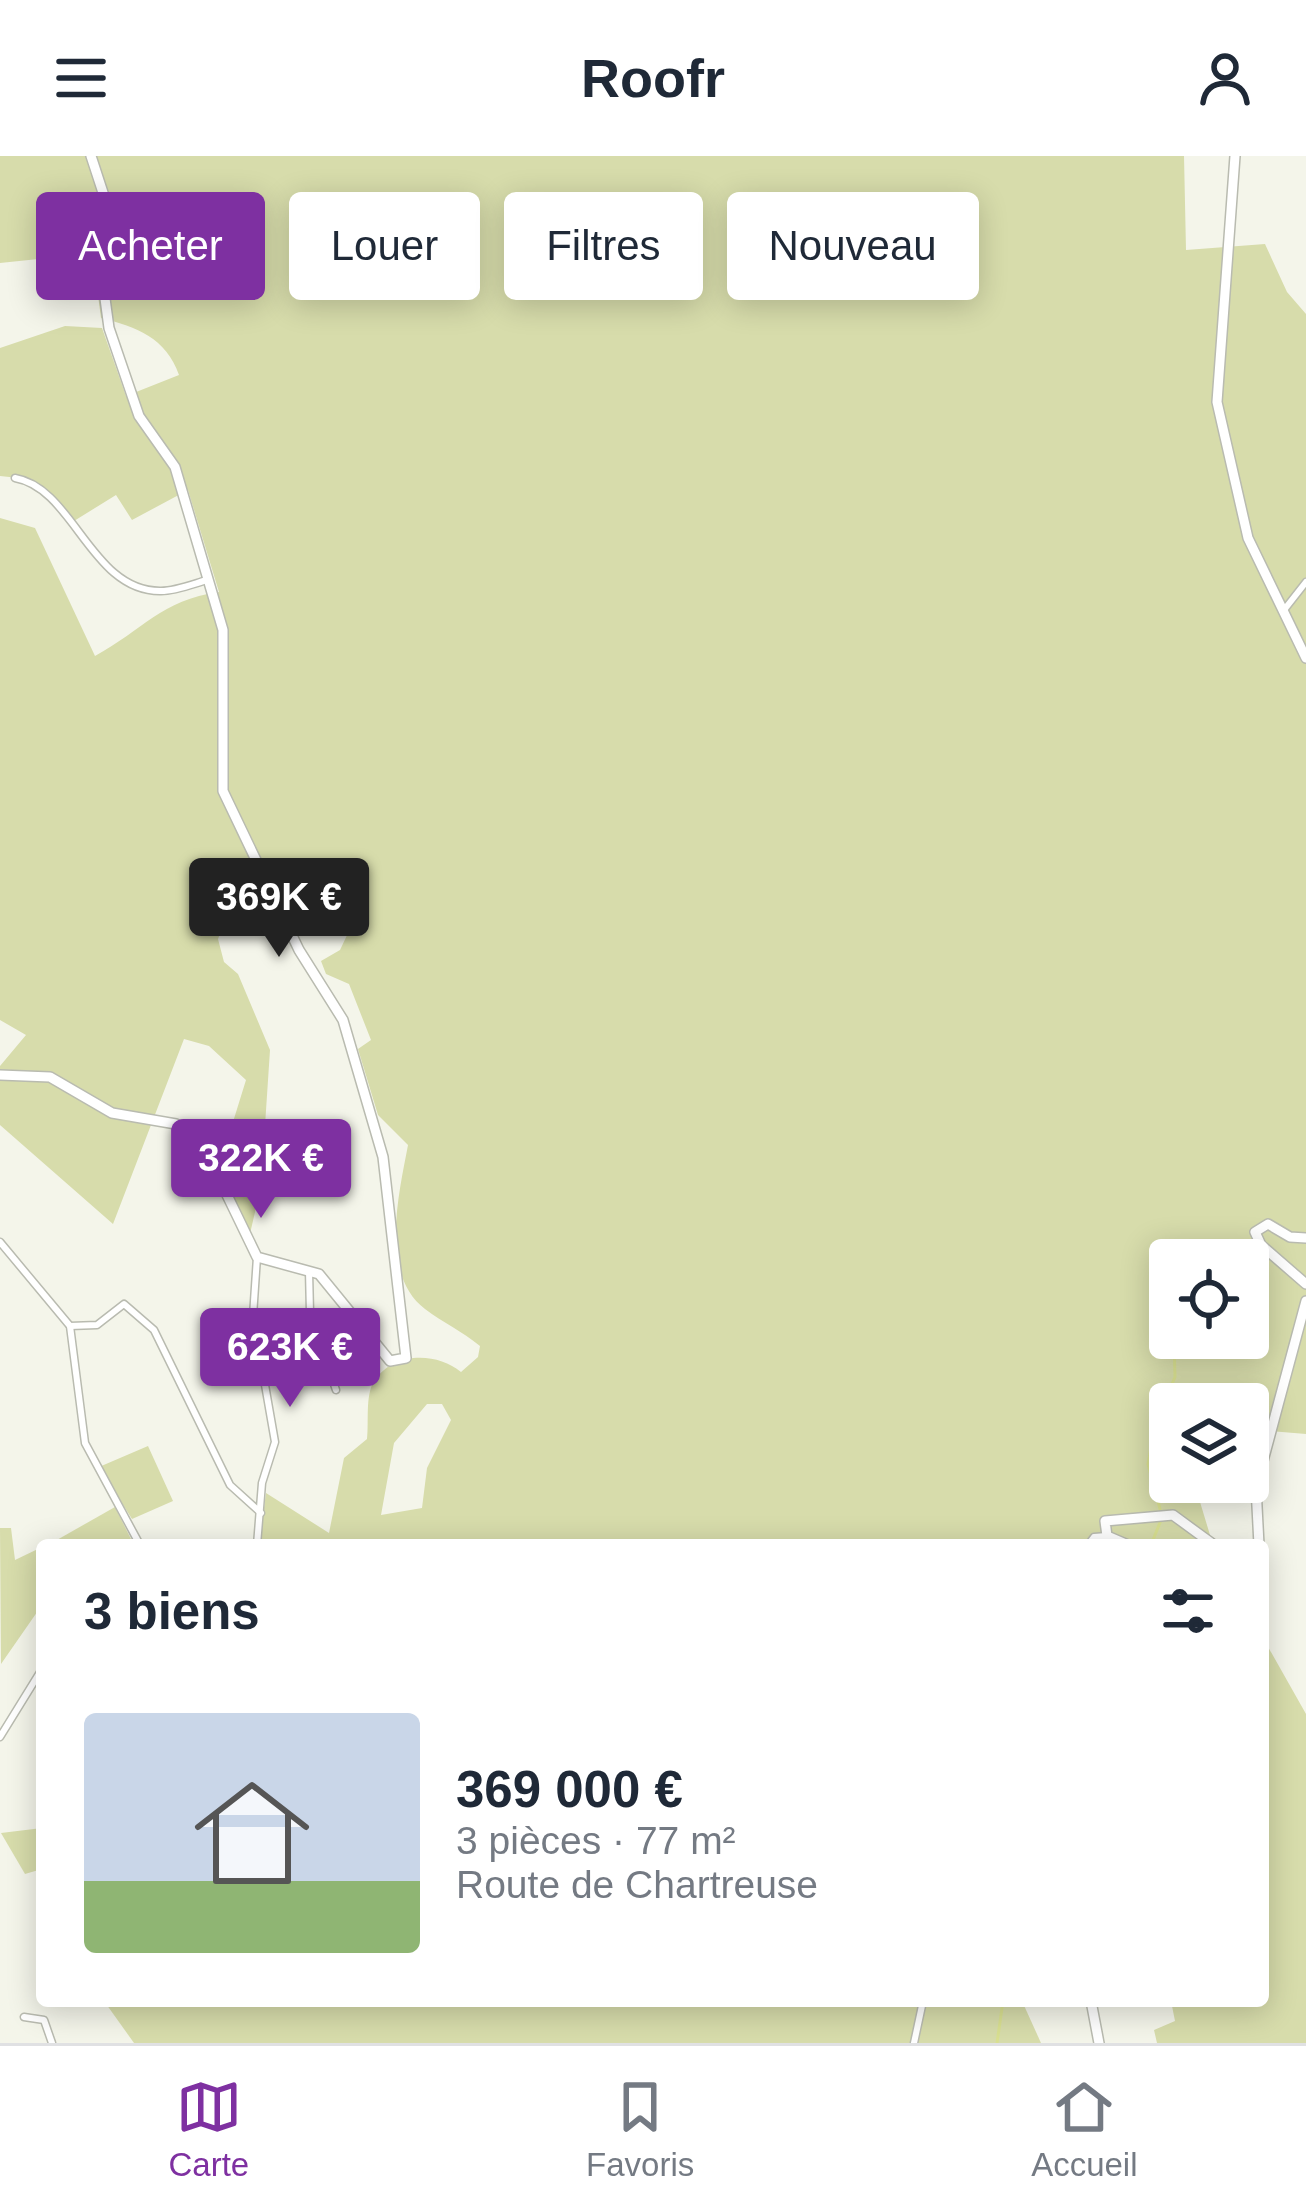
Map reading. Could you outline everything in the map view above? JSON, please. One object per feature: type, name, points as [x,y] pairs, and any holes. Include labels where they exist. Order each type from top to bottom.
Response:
[{"type":"street","points":[[92,156],[109,211],[101,269],[109,328],[140,416],[175,467],[211,579],[225,642],[223,791],[299,950],[343,1020],[383,1156],[398,1261],[404,1360],[390,1360],[310,1268],[257,1257]]},
{"type":"street","points":[[1235,156],[1217,402],[1248,538],[1306,658]]},
{"type":"street","points":[[15,478],[49,496],[76,526],[82,544],[135,587],[162,592],[211,579]]},
{"type":"street","points":[[1284,610],[1306,582]]},
{"type":"street","points":[[0,1075],[50,1077],[112,1113],[176,1124],[214,1168],[257,1257],[253,1316],[275,1442],[262,1483],[257,1539]]},
{"type":"street","points":[[1306,1238],[1290,1237],[1268,1223],[1255,1230],[1261,1246],[1306,1284]]},
{"type":"street","points":[[0,1242],[70,1326],[85,1443],[137,1539]]},
{"type":"street","points":[[310,1268],[306,1283],[310,1313],[336,1390]]},
{"type":"street","points":[[1259,1539],[1256,1487],[1306,1301]]},
{"type":"street","points":[[70,1326],[97,1325],[124,1304],[154,1330],[230,1485],[261,1513]]},
{"type":"street","points":[[1107,1536],[1103,1524],[1109,1518],[1173,1515],[1206,1539]]},
{"type":"street","points":[[1092,1539],[1114,1539]]},
{"type":"street","points":[[0,1737],[36,1679]]},
{"type":"street","points":[[914,2043],[922,2007]]},
{"type":"street","points":[[1091,2007],[1099,2043]]},
{"type":"street","points":[[24,2017],[44,2020],[52,2043]]},
{"type":"green space","points":[[0,156],[1184,156],[1186,250],[1265,244],[1287,292],[1306,314],[1306,1434],[1269,1431],[1269,1383],[1149,1383],[1149,1503],[1200,1503],[1211,1539],[260,1539],[266,1493],[329,1533],[344,1458],[367,1439],[369,1394],[382,1371],[404,1360],[428,1358],[461,1372],[478,1357],[480,1346],[425,1309],[402,1275],[396,1232],[408,1145],[378,1115],[358,1049],[371,1040],[349,984],[326,974],[321,961],[340,950],[349,931],[335,893],[305,889],[230,908],[218,939],[224,962],[238,974],[270,1050],[261,1186],[249,1238],[219,1167],[246,1080],[209,1046],[184,1039],[113,1224],[0,1125],[0,1066],[26,1035],[0,1020],[0,518],[35,528],[95,656],[167,609],[219,592],[188,490],[132,520],[116,495],[74,521],[28,479],[0,476],[0,348],[65,326],[102,328],[126,396],[179,375],[166,352],[149,336],[101,318],[99,300],[265,300],[265,192],[36,192],[36,259],[0,263]],"holes":[[[427,1404],[442,1404],[451,1420],[427,1468],[422,1508],[381,1515],[394,1443]]]},
{"type":"green space","points":[[148,1446],[173,1501],[132,1519],[99,1467]]},
{"type":"green space","points":[[115,1507],[131,1539],[59,1539]]},
{"type":"green space","points":[[0,1528],[11,1528],[15,1560],[36,1550],[36,1614],[1,1664]]},
{"type":"green space","points":[[1269,1649],[1306,1714],[1306,2043],[1157,2043],[1154,2030],[1175,2021],[1172,2007],[1269,2007]]},
{"type":"green space","points":[[36,1829],[36,1871],[25,1874],[1,1833]]},
{"type":"green space","points":[[108,2007],[1025,2007],[1041,2043],[134,2043]]},
{"type":"waterway","points":[[1160,1509],[1148,1464],[1155,1425],[1175,1377],[1175,1359]]},
{"type":"waterway","points":[[1153,1539],[1161,1520]]},
{"type":"waterway","points":[[997,2043],[1002,2007]]}]
